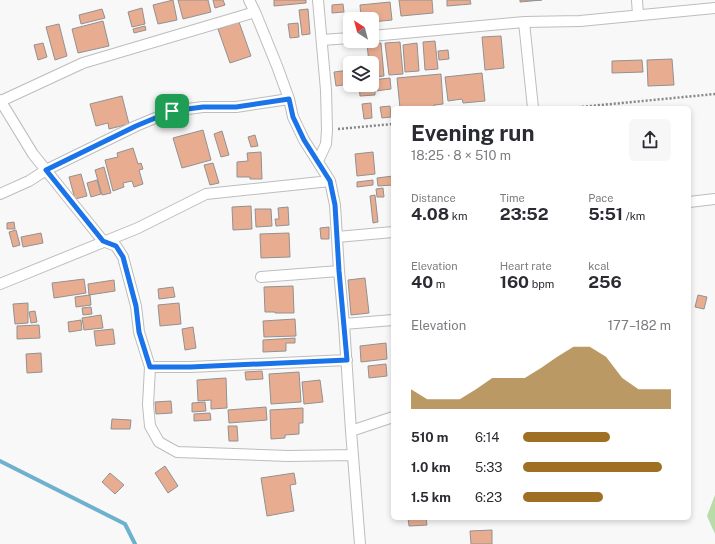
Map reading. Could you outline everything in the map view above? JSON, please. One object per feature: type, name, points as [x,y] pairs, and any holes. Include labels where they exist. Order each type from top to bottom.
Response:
[{"type":"street","points":[[249,0],[289,99],[293,117],[304,140],[330,181],[335,205],[360,544]]},
{"type":"street","points":[[318,0],[326,90],[327,130],[326,144],[318,161]]},
{"type":"street","points":[[637,0],[638,15]]},
{"type":"street","points":[[379,35],[524,22],[580,21],[715,8]]},
{"type":"street","points":[[255,12],[83,63],[0,100],[15,126],[46,170],[103,241],[116,246],[123,257],[136,306],[139,332],[150,367],[148,405],[150,426],[159,442],[177,452],[288,456],[353,455]]},
{"type":"street","points":[[524,22],[533,106]]},
{"type":"street","points":[[322,40],[343,38]]},
{"type":"street","points":[[0,194],[136,126],[172,111],[203,107],[236,107],[289,99]]},
{"type":"street","points":[[0,284],[138,228],[206,194],[330,181]]},
{"type":"street","points":[[691,202],[715,199]]},
{"type":"street","points":[[337,237],[391,232]]},
{"type":"street","points":[[261,277],[339,271]]},
{"type":"street","points":[[344,324],[391,320]]},
{"type":"street","points":[[150,367],[190,367],[347,360]]},
{"type":"street","points":[[351,431],[391,419]]},
{"type":"path","points":[[591,106],[715,94]]},
{"type":"path","points":[[327,130],[391,124]]},
{"type":"green space","points":[[715,495],[715,534],[707,516]]},
{"type":"building","points":[[173,0],[177,20],[158,24],[153,5]]},
{"type":"building","points":[[178,0],[208,0],[211,12],[183,19]]},
{"type":"building","points":[[213,0],[223,0],[225,5],[215,8]]},
{"type":"building","points":[[274,0],[306,0],[306,3],[274,6]]},
{"type":"building","points":[[399,0],[432,0],[433,13],[401,16]]},
{"type":"building","points":[[447,0],[470,0],[471,4],[447,6]]},
{"type":"building","points":[[520,0],[542,0],[520,2]]},
{"type":"building","points":[[390,2],[392,20],[379,21],[379,12],[360,12],[360,5]]},
{"type":"building","points":[[343,4],[344,12],[332,13],[332,5]]},
{"type":"building","points":[[142,8],[145,24],[132,27],[128,12]]},
{"type":"building","points":[[102,9],[105,18],[81,24],[79,15]]},
{"type":"building","points":[[308,9],[310,34],[302,35],[299,10]]},
{"type":"building","points":[[103,21],[109,46],[78,53],[72,29]]},
{"type":"building","points":[[239,22],[251,56],[230,63],[218,29]]},
{"type":"building","points":[[298,23],[299,37],[290,38],[288,24]]},
{"type":"building","points":[[59,24],[67,56],[55,60],[46,27]]},
{"type":"building","points":[[145,26],[146,30],[134,33],[133,29]]},
{"type":"building","points":[[501,36],[504,68],[485,70],[482,37]]},
{"type":"building","points":[[435,41],[438,69],[425,70],[423,42]]},
{"type":"building","points":[[400,42],[403,74],[389,75],[385,43]]},
{"type":"building","points":[[43,43],[47,57],[38,60],[34,45]]},
{"type":"building","points":[[379,43],[381,43],[384,76],[379,76],[379,56],[368,56],[367,48],[379,48]]},
{"type":"building","points":[[417,43],[419,71],[405,72],[403,45]]},
{"type":"building","points":[[448,50],[449,59],[439,60],[438,51]]},
{"type":"building","points":[[672,59],[674,85],[648,86],[647,60]]},
{"type":"building","points":[[642,60],[643,72],[612,73],[612,61]]},
{"type":"building","points":[[343,71],[343,85],[336,86],[334,72]]},
{"type":"building","points":[[482,73],[485,101],[463,103],[462,99],[448,101],[445,77]]},
{"type":"building","points":[[441,74],[443,104],[434,106],[400,106],[397,78]]},
{"type":"building","points":[[390,78],[391,89],[379,90],[379,79]]},
{"type":"building","points":[[360,92],[375,92],[375,95],[360,96]]},
{"type":"building","points":[[122,96],[129,124],[109,129],[108,123],[96,126],[90,104]]},
{"type":"building","points":[[371,103],[372,118],[364,119],[362,104]]},
{"type":"building","points":[[390,106],[391,117],[382,118],[380,107]]},
{"type":"building","points":[[203,130],[211,160],[182,168],[173,138]]},
{"type":"building","points":[[222,131],[229,155],[221,157],[214,134]]},
{"type":"building","points":[[255,135],[258,146],[251,147],[248,137]]},
{"type":"building","points":[[133,148],[138,164],[141,163],[143,169],[139,170],[143,184],[134,187],[132,181],[123,183],[124,187],[113,191],[105,160],[118,157],[117,153]]},
{"type":"building","points":[[261,152],[262,179],[237,177],[237,162],[248,161],[247,153]]},
{"type":"building","points":[[373,152],[375,174],[357,176],[355,154]]},
{"type":"building","points":[[213,163],[219,183],[210,185],[204,165]]},
{"type":"building","points":[[104,167],[111,193],[102,195],[95,170]]},
{"type":"building","points":[[81,174],[87,196],[75,199],[69,177]]},
{"type":"building","points":[[391,176],[391,185],[378,186],[377,178]]},
{"type":"building","points":[[97,180],[101,194],[91,197],[87,183]]},
{"type":"building","points":[[373,180],[373,185],[357,187],[357,182]]},
{"type":"building","points":[[383,188],[384,197],[377,197],[376,189]]},
{"type":"building","points":[[375,195],[378,222],[373,223],[370,196]]},
{"type":"building","points":[[251,206],[252,229],[233,230],[232,207]]},
{"type":"building","points":[[288,207],[289,225],[276,226],[275,219],[279,219],[278,208]]},
{"type":"building","points":[[255,209],[271,209],[272,226],[256,227]]},
{"type":"building","points":[[14,222],[15,229],[7,229],[7,223]]},
{"type":"building","points":[[329,227],[329,239],[321,239],[320,228]]},
{"type":"building","points":[[16,230],[20,245],[13,247],[9,232]]},
{"type":"building","points":[[41,233],[43,243],[23,247],[21,237]]},
{"type":"building","points":[[289,233],[290,257],[261,258],[260,234]]},
{"type":"building","points":[[365,278],[369,313],[351,315],[348,280]]},
{"type":"building","points":[[84,279],[86,293],[54,298],[52,283]]},
{"type":"building","points":[[114,280],[115,291],[89,295],[88,284]]},
{"type":"building","points":[[293,286],[294,313],[265,312],[264,287]]},
{"type":"building","points":[[173,287],[175,297],[159,299],[158,289]]},
{"type":"building","points":[[90,295],[91,305],[76,307],[75,297]]},
{"type":"building","points":[[698,295],[707,297],[704,309],[695,307]]},
{"type":"building","points":[[28,303],[28,323],[15,324],[13,304]]},
{"type":"building","points":[[179,303],[181,324],[160,326],[158,305]]},
{"type":"building","points":[[91,307],[92,314],[83,315],[82,308]]},
{"type":"building","points":[[35,311],[37,322],[31,323],[29,312]]},
{"type":"building","points":[[101,315],[103,328],[84,330],[82,318]]},
{"type":"building","points":[[295,319],[296,336],[264,337],[263,321]]},
{"type":"building","points":[[81,320],[82,330],[69,332],[68,322]]},
{"type":"building","points":[[39,325],[40,338],[17,339],[17,326]]},
{"type":"building","points":[[193,327],[196,348],[185,350],[182,329]]},
{"type":"building","points":[[113,329],[115,344],[96,346],[94,331]]},
{"type":"building","points":[[295,338],[295,343],[286,343],[286,351],[263,352],[263,340]]},
{"type":"building","points":[[386,343],[387,359],[361,362],[360,346]]},
{"type":"building","points":[[41,353],[42,372],[27,373],[26,354]]},
{"type":"building","points":[[386,364],[387,376],[369,378],[368,366]]},
{"type":"building","points":[[262,371],[263,379],[246,380],[245,372]]},
{"type":"building","points":[[299,372],[301,402],[271,404],[269,374]]},
{"type":"building","points":[[226,378],[227,408],[211,409],[211,400],[198,401],[197,380]]},
{"type":"building","points":[[320,380],[323,402],[304,404],[302,382]]},
{"type":"building","points":[[171,401],[172,413],[156,414],[155,402]]},
{"type":"building","points":[[205,402],[206,411],[192,412],[192,403]]},
{"type":"building","points":[[266,407],[267,420],[229,423],[228,410]]},
{"type":"building","points":[[303,408],[303,423],[299,423],[299,434],[285,435],[285,438],[271,439],[270,410]]},
{"type":"building","points":[[210,413],[211,420],[194,421],[194,414]]},
{"type":"building","points":[[112,419],[131,420],[130,429],[111,429]]},
{"type":"building","points":[[228,426],[237,426],[238,441],[229,441]]},
{"type":"building","points":[[165,466],[178,486],[168,493],[155,473]]},
{"type":"building","points":[[110,473],[124,485],[115,494],[102,482]]},
{"type":"building","points":[[294,473],[296,484],[290,485],[294,511],[267,516],[261,478]]},
{"type":"building","points":[[408,520],[426,520],[427,525],[409,526]]},
{"type":"building","points":[[492,530],[492,544],[471,544],[470,531]]},
{"type":"waterway","points":[[0,461],[125,524],[135,544]]},
{"type":"route","points":[[289,99],[293,117],[304,140],[330,181],[335,205],[347,360],[190,367],[150,367],[139,332],[136,306],[123,257],[116,246],[103,241],[46,170],[136,126],[172,111],[203,107],[236,107],[289,99]]}]
